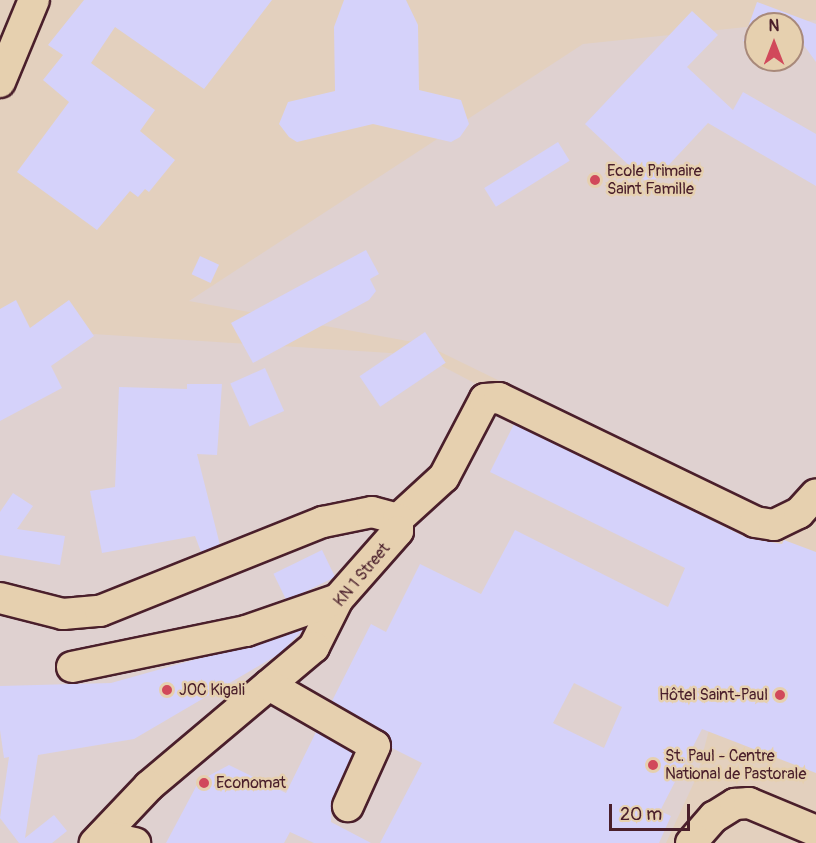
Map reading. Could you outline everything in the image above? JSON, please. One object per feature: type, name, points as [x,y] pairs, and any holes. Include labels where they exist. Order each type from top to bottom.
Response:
[{"type":"street","points":[[0,82],[34,0]]},
{"type":"street","points":[[0,598],[63,614],[100,611],[323,522],[372,512],[398,519],[444,477],[485,399],[499,398],[755,522],[774,525],[799,513],[816,494]]},
{"type":"street","name":"KN 1 Street","points":[[98,839],[149,786],[314,647],[339,599],[398,531],[398,519]]},
{"type":"street","points":[[72,667],[246,631],[318,610],[339,599]]},
{"type":"street","points":[[269,685],[375,746],[348,806]]},
{"type":"street","points":[[692,843],[714,817],[735,804],[749,803],[816,831]]},
{"type":"street","points":[[98,839],[135,843]]},
{"type":"shaded area","name":"Ecole Primaire Saint Famille","points":[[816,20],[816,475],[774,515],[424,344],[189,301],[583,44],[744,27],[744,72],[804,72],[804,21]]},
{"type":"shaded area","points":[[0,328],[421,355],[760,533],[697,776],[666,843],[0,843]]},
{"type":"building","points":[[84,0],[272,0],[204,89],[115,27],[91,63],[155,110],[140,131],[175,160],[149,192],[145,189],[138,197],[130,191],[97,230],[17,172],[69,102],[43,80],[63,55],[48,45]]},
{"type":"building","points":[[344,0],[406,0],[418,25],[419,90],[461,100],[469,124],[460,137],[451,142],[373,124],[297,142],[289,137],[279,124],[288,102],[335,91],[334,27]]},
{"type":"building","points":[[757,2],[784,12],[753,12]]},
{"type":"building","points":[[692,11],[718,35],[687,67],[733,110],[743,92],[816,134],[816,186],[708,123],[650,185],[585,124]]},
{"type":"building","points":[[804,20],[816,24],[816,62],[804,45]]},
{"type":"building","points":[[558,142],[570,161],[496,207],[484,188]]},
{"type":"building","points":[[366,250],[379,274],[370,279],[376,291],[369,300],[253,363],[231,323]]},
{"type":"building","points":[[200,256],[219,265],[211,283],[192,274]]},
{"type":"building","points":[[16,300],[30,328],[69,300],[94,336],[51,366],[62,388],[0,421],[0,309]]},
{"type":"building","points":[[425,332],[446,363],[380,407],[360,376]]},
{"type":"building","points":[[265,368],[284,411],[249,426],[230,383]]},
{"type":"building","points":[[187,384],[222,384],[217,455],[197,454],[220,545],[201,552],[195,536],[102,553],[90,491],[115,487],[119,387],[187,389]]},
{"type":"building","points":[[514,424],[747,538],[782,544],[784,540],[816,552],[816,773],[702,729],[660,811],[671,816],[659,843],[380,843],[422,763],[392,748],[384,731],[332,701],[371,624],[386,632],[420,564],[481,594],[515,530],[668,607],[685,568],[490,472]],"holes":[[[574,683],[622,707],[604,748],[553,723]]]},
{"type":"building","points":[[13,493],[33,506],[17,529],[65,536],[60,565],[0,555],[0,512]]},
{"type":"building","points":[[322,550],[335,577],[287,601],[273,574]]},
{"type":"building","points":[[304,629],[279,654],[134,739],[38,755],[25,838],[54,815],[67,831],[52,843],[19,843],[0,818],[9,757],[4,758],[0,730],[0,686],[111,683]]},
{"type":"building","points":[[316,732],[353,753],[332,799],[331,822],[371,843],[314,843],[290,832],[284,843],[166,843],[199,781],[229,765],[286,793]]},
{"type":"place","name":"Ecole Primaire Saint Famille","points":[[595,180]]},
{"type":"place","name":"JOC Kigali","points":[[167,690]]},
{"type":"place","name":"Hôtel Saint-Paul","points":[[780,695]]},
{"type":"place","name":"St. Paul - Centre National de Pastorale","points":[[653,765]]},
{"type":"place","name":"Economat","points":[[204,783]]}]
